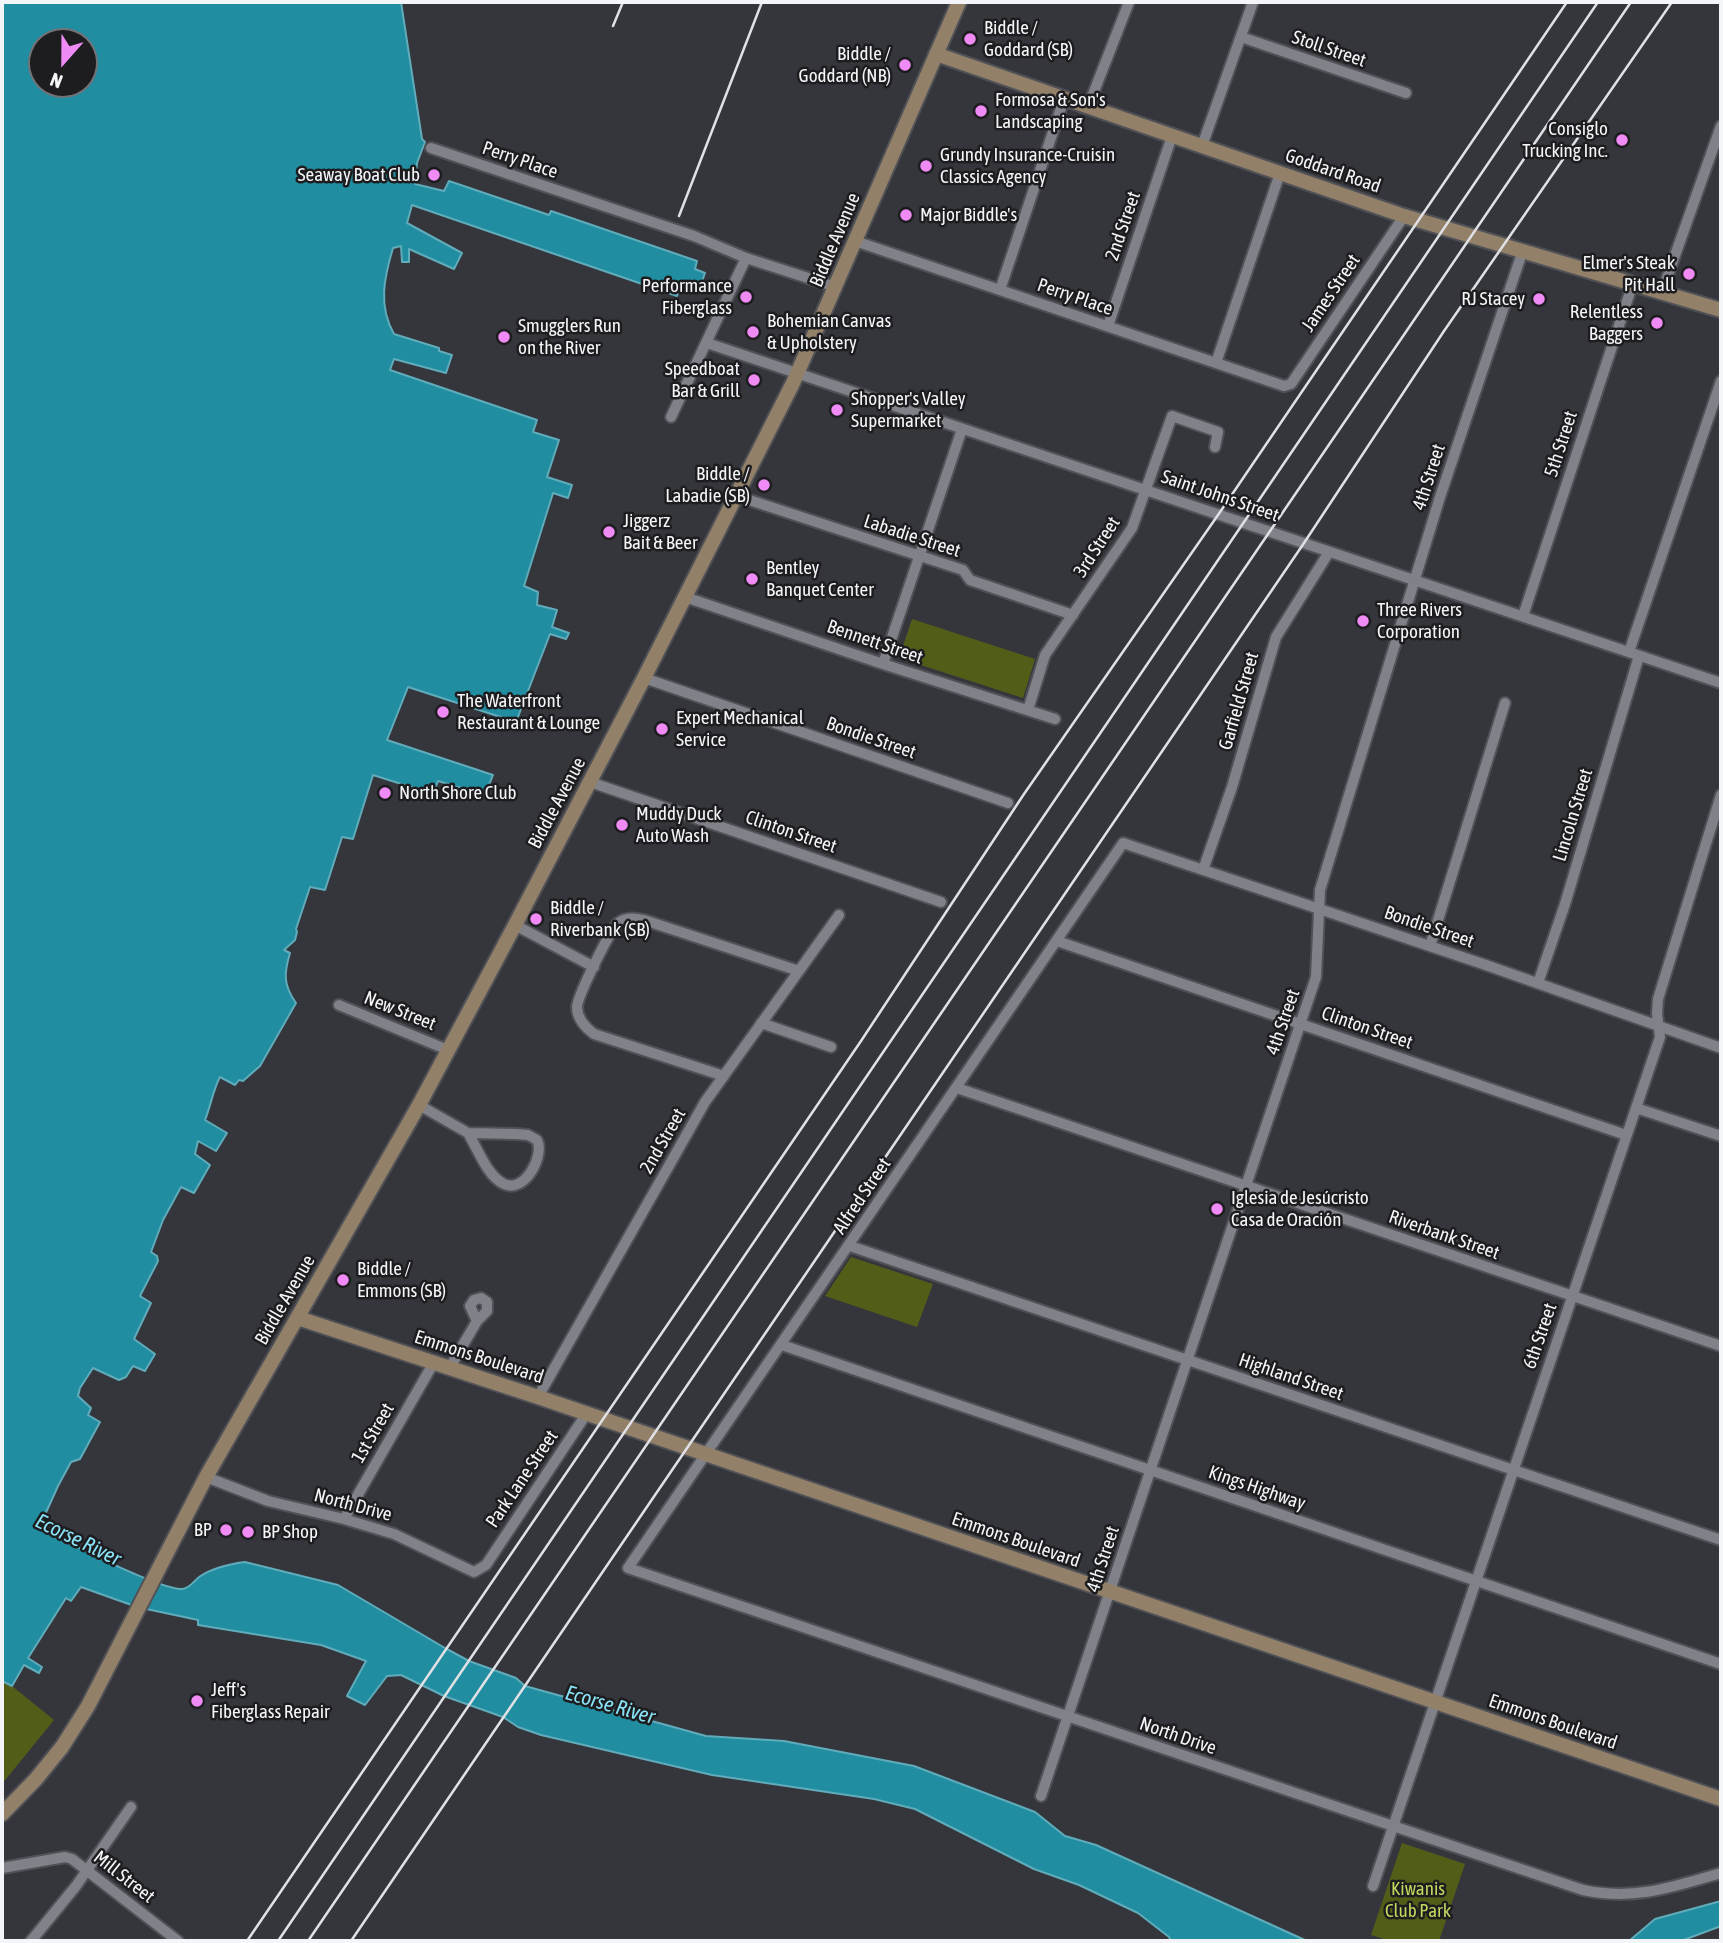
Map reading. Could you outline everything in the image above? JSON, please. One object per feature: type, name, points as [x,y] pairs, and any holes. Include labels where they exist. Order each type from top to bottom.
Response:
[{"type":"street","name":"Biddle Avenue","points":[[2,1814],[62,1747],[88,1706],[206,1477],[419,1105],[515,926],[797,374],[959,2]]},
{"type":"street","points":[[1088,107],[1129,2]]},
{"type":"street","points":[[1202,146],[1253,2]]},
{"type":"street","name":"Stoll Street","points":[[1241,37],[1406,93]]},
{"type":"street","name":"Goddard Road","points":[[936,54],[1404,216],[1721,310]]},
{"type":"street","points":[[1000,290],[1064,99]]},
{"type":"street","points":[[1662,292],[1721,126]]},
{"type":"street","name":"2nd Street","points":[[1108,326],[1172,136]]},
{"type":"street","name":"Perry Place","points":[[431,148],[694,236],[746,258],[836,287]]},
{"type":"street","points":[[1216,363],[1280,173]]},
{"type":"street","name":"James Street","points":[[1284,386],[1291,384],[1404,216]]},
{"type":"street","name":"Perry Place","points":[[855,241],[1284,386]]},
{"type":"street","name":"4th Street","points":[[1041,1796],[1316,977],[1320,890],[1415,580],[1523,250]]},
{"type":"street","points":[[671,417],[746,258]]},
{"type":"street","name":"5th Street","points":[[1523,616],[1633,283]]},
{"type":"street","name":"Saint Johns Street","points":[[707,343],[1721,683]]},
{"type":"street","name":"Lincoln Street","points":[[1538,983],[1565,904],[1634,654],[1721,380]]},
{"type":"street","name":"3rd Street","points":[[1028,710],[1045,655],[1132,528],[1172,416],[1218,432],[1215,447]]},
{"type":"street","points":[[883,664],[962,429]]},
{"type":"street","name":"Labadie Street","points":[[737,496],[963,570],[970,580],[1073,615]]},
{"type":"street","name":"Garfield Street","points":[[1203,870],[1232,787],[1276,637],[1329,552]]},
{"type":"street","name":"Bennett Street","points":[[685,597],[1055,719]]},
{"type":"street","name":"Bondie Street","points":[[644,678],[1008,803]]},
{"type":"street","points":[[1430,946],[1505,703]]},
{"type":"street","name":"Clinton Street","points":[[590,782],[941,902]]},
{"type":"street","name":"6th Street","points":[[1373,1886],[1661,1037],[1657,1014],[1658,999],[1721,794]]},
{"type":"street","name":"Bondie Street","points":[[1124,843],[1721,1048]]},
{"type":"street","name":"Alfred Street","points":[[628,1568],[1124,843]]},
{"type":"street","name":"2nd Street","points":[[538,1397],[705,1102],[839,915]]},
{"type":"street","points":[[724,1076],[590,1031],[580,1020],[577,1007],[581,992],[617,924],[637,918],[799,971]]},
{"type":"street","points":[[515,926],[594,967]]},
{"type":"street","name":"Clinton Street","points":[[1057,941],[1626,1135]]},
{"type":"street","name":"New Street","points":[[339,1005],[449,1050]]},
{"type":"street","points":[[761,1023],[831,1047]]},
{"type":"street","name":"Riverbank Street","points":[[957,1088],[1721,1346]]},
{"type":"street","points":[[419,1105],[468,1133],[528,1135],[537,1140],[541,1149],[527,1178],[512,1186],[504,1184],[490,1171],[468,1133]]},
{"type":"street","points":[[1636,1108],[1721,1136]]},
{"type":"street","name":"Highland Street","points":[[850,1246],[1721,1540]]},
{"type":"street","name":"Emmons Boulevard","points":[[298,1318],[587,1413],[706,1456],[1721,1799]]},
{"type":"street","points":[[449,1369],[477,1321]]},
{"type":"street","name":"Kings Highway","points":[[782,1345],[1721,1664]]},
{"type":"street","name":"1st Street","points":[[344,1519],[433,1364]]},
{"type":"street","name":"Park Lane Street","points":[[486,1565],[587,1413]]},
{"type":"street","name":"North Drive","points":[[206,1477],[268,1501],[394,1534],[474,1572],[486,1565]]},
{"type":"street","name":"North Drive","points":[[628,1568],[1572,1887],[1597,1893],[1647,1894],[1721,1873]]},
{"type":"street","points":[[31,1941],[88,1870],[131,1807]]},
{"type":"street","name":"Mill Street","points":[[3,1864],[65,1857],[88,1870],[178,1941]]},
{"type":"green space","points":[[912,619],[1035,659],[1023,698],[899,658]]},
{"type":"green space","points":[[851,1257],[933,1284],[917,1327],[825,1296]]},
{"type":"green space","points":[[2,1681],[54,1720],[2,1784]]},
{"type":"green space","name":"Kiwanis Club Park","points":[[1402,1843],[1465,1864],[1439,1941],[1390,1941],[1371,1935]]},
{"type":"water","points":[[2,2],[401,2],[422,139],[425,142],[417,163],[415,184],[444,191],[449,181],[549,215],[551,211],[697,261],[695,269],[705,273],[699,290],[681,284],[677,296],[412,205],[407,223],[462,253],[454,269],[409,249],[409,262],[402,262],[401,246],[393,248],[385,281],[386,313],[394,334],[439,348],[439,351],[452,355],[446,373],[394,359],[390,370],[537,420],[533,432],[559,440],[547,477],[572,485],[568,498],[553,493],[524,586],[538,592],[537,605],[557,610],[552,627],[569,633],[566,639],[550,634],[516,722],[408,687],[387,740],[493,775],[485,795],[438,781],[433,794],[373,775],[353,839],[342,837],[325,890],[310,887],[295,940],[284,950],[290,953],[286,979],[296,1003],[260,1066],[235,1085],[220,1077],[205,1120],[227,1133],[216,1151],[198,1141],[195,1154],[210,1165],[194,1193],[181,1187],[163,1220],[151,1252],[157,1256],[158,1261],[140,1296],[151,1303],[134,1339],[155,1354],[145,1371],[133,1366],[126,1377],[119,1380],[93,1368],[78,1396],[91,1408],[88,1415],[100,1422],[80,1459],[71,1462],[39,1528],[134,1574],[170,1587],[185,1589],[210,1571],[245,1562],[338,1585],[469,1661],[516,1678],[525,1686],[706,1736],[784,1741],[914,1766],[1035,1812],[1065,1836],[1096,1845],[1307,1941],[1171,1941],[1138,1913],[1079,1885],[1034,1869],[915,1809],[874,1799],[712,1775],[541,1735],[518,1727],[503,1717],[444,1696],[401,1675],[387,1676],[365,1705],[347,1696],[366,1661],[321,1645],[198,1625],[198,1620],[137,1607],[81,1587],[71,1601],[66,1598],[28,1658],[42,1667],[39,1673],[24,1665],[12,1686],[2,1681]]},
{"type":"water","points":[[1721,1901],[1721,1926],[1681,1941],[1629,1941],[1655,1919]]},
{"type":"railway","points":[[613,26],[623,2]]},
{"type":"railway","points":[[679,216],[762,2]]},
{"type":"railway","points":[[247,1941],[861,1041],[1024,794],[1218,515],[1567,2]]},
{"type":"railway","points":[[278,1941],[1598,2]]},
{"type":"railway","points":[[308,1941],[1631,2]]},
{"type":"railway","points":[[351,1941],[1304,543],[1444,331],[1672,2]]},
{"type":"place","name":"Biddle / Goddard (SB)","points":[[970,39]]},
{"type":"place","name":"Biddle / Goddard (NB)","points":[[905,65]]},
{"type":"place","name":"Formosa & Son's Landscaping","points":[[981,111]]},
{"type":"place","name":"Consiglo Trucking Inc.","points":[[1622,140]]},
{"type":"place","name":"Grundy Insurance-Cruisin Classics Agency","points":[[926,166]]},
{"type":"place","name":"Seaway Boat Club","points":[[434,175]]},
{"type":"place","name":"Major Biddle's","points":[[906,215]]},
{"type":"place","name":"Elmer's Steak Pit Hall","points":[[1689,274]]},
{"type":"place","name":"Performance Fiberglass","points":[[746,297]]},
{"type":"place","name":"RJ Stacey","points":[[1539,299]]},
{"type":"place","name":"Relentless Baggers","points":[[1657,323]]},
{"type":"place","name":"Bohemian Canvas & Upholstery","points":[[753,332]]},
{"type":"place","name":"Smugglers Run on the River","points":[[504,337]]},
{"type":"place","name":"Speedboat Bar & Grill","points":[[754,380]]},
{"type":"place","name":"Shopper's Valley Supermarket","points":[[837,410]]},
{"type":"place","name":"Biddle / Labadie (SB)","points":[[764,485]]},
{"type":"place","name":"Jiggerz Bait & Beer","points":[[609,532]]},
{"type":"place","name":"Bentley Banquet Center","points":[[752,579]]},
{"type":"place","name":"Three Rivers Corporation","points":[[1363,621]]},
{"type":"place","name":"The Waterfront Restaurant & Lounge","points":[[443,712]]},
{"type":"place","name":"Expert Mechanical Service","points":[[662,729]]},
{"type":"place","name":"North Shore Club","points":[[385,793]]},
{"type":"place","name":"Muddy Duck Auto Wash","points":[[622,825]]},
{"type":"place","name":"Biddle / Riverbank (SB)","points":[[536,919]]},
{"type":"place","name":"Iglesia de Jesúcristo Casa de Oración","points":[[1217,1209]]},
{"type":"place","name":"Biddle / Emmons (SB)","points":[[343,1280]]},
{"type":"place","name":"BP","points":[[226,1530]]},
{"type":"place","name":"BP Shop","points":[[248,1532]]},
{"type":"place","name":"Jeff's Fiberglass Repair","points":[[197,1701]]},
{"type":"water label","name":"Ecorse River","points":[[78,1540]]},
{"type":"water label","name":"Ecorse River","points":[[610,1705]]}]
